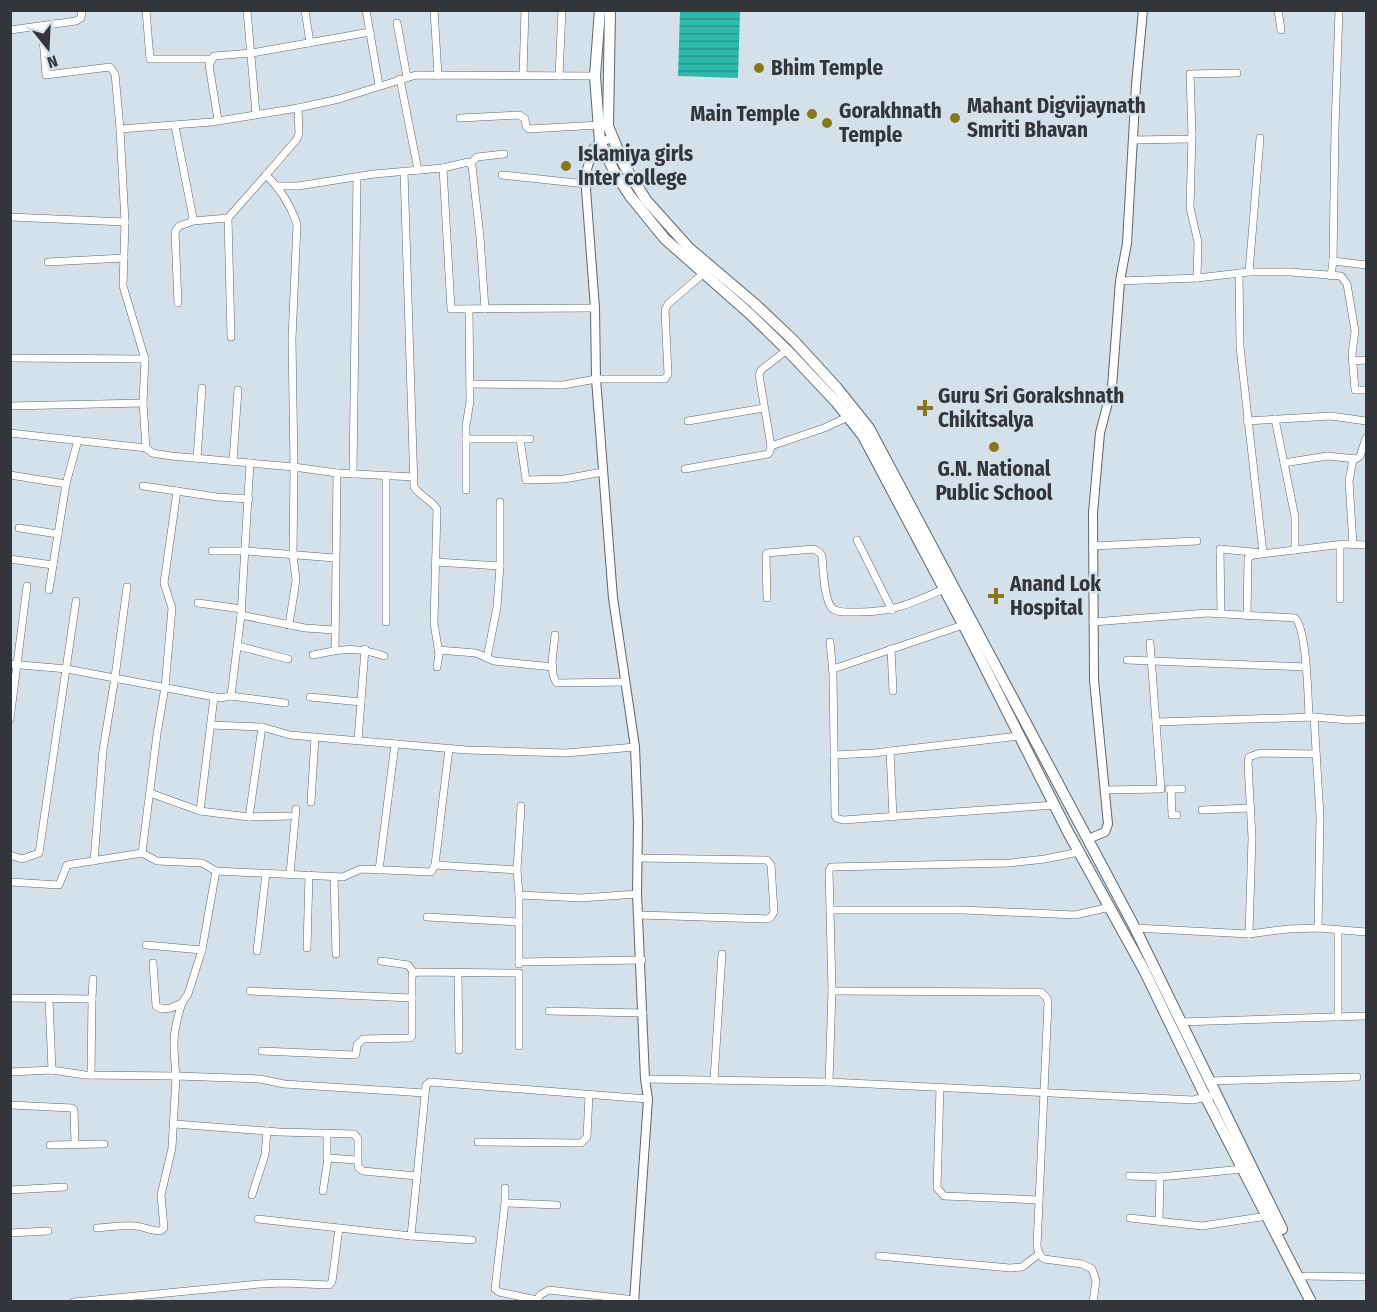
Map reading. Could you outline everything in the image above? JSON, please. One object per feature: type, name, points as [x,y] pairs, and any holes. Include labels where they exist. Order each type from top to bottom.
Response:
[{"type":"main road","points":[[600,10],[595,76],[600,142],[614,171],[645,216],[665,239],[787,350],[848,417],[862,436],[963,625],[1079,852],[1144,970],[1318,1302]]},
{"type":"main road","points":[[610,10],[608,126],[624,165],[646,200],[682,240],[794,341],[866,422],[1134,928],[1208,1081],[1210,1096],[1243,1168],[1311,1302]]},
{"type":"street","points":[[10,30],[76,21],[81,18],[82,10]]},
{"type":"street","points":[[146,10],[150,59],[210,59],[214,56],[252,53],[370,32]]},
{"type":"street","points":[[247,10],[256,114]]},
{"type":"street","points":[[305,10],[310,43]]},
{"type":"street","points":[[366,10],[379,85]]},
{"type":"street","points":[[434,10],[438,75]]},
{"type":"street","points":[[524,75],[525,10]]},
{"type":"street","points":[[559,76],[562,10]]},
{"type":"street","points":[[1088,839],[1105,832],[1108,828],[1094,680],[1093,513],[1099,444],[1112,387],[1120,281],[1127,243],[1143,10]]},
{"type":"street","points":[[1278,10],[1281,30]]},
{"type":"street","points":[[1331,276],[1339,10]]},
{"type":"street","points":[[397,24],[418,170]]},
{"type":"street","points":[[42,26],[46,75],[110,67],[113,70],[120,129],[125,222],[123,286],[145,359],[143,403],[146,448]]},
{"type":"street","points":[[210,59],[218,120]]},
{"type":"street","points":[[1197,278],[1198,242],[1190,208],[1192,135],[1190,75],[1237,73]]},
{"type":"street","points":[[120,129],[175,126],[298,108],[339,99],[416,75],[595,76]]},
{"type":"street","points":[[231,337],[228,218],[297,139],[299,133],[298,108]]},
{"type":"street","points":[[460,118],[519,115],[525,119],[529,129],[599,125]]},
{"type":"street","points":[[175,126],[192,221]]},
{"type":"street","points":[[1133,140],[1187,140],[1192,135]]},
{"type":"street","points":[[505,1188],[495,1288],[499,1292],[537,1301],[540,1295],[549,1290],[562,1290],[634,1301],[648,1099],[645,1078],[642,960],[637,894],[635,747],[613,598],[596,379],[595,308],[585,176],[593,149],[600,142],[613,138]]},
{"type":"street","points":[[1249,272],[1260,138]]},
{"type":"street","points":[[278,186],[298,186],[443,168],[452,164],[471,163],[477,157],[504,154]]},
{"type":"street","points":[[471,163],[480,237],[485,309]]},
{"type":"street","points":[[443,168],[451,309],[595,308]]},
{"type":"street","points":[[405,171],[414,487],[437,509],[434,623],[438,650],[437,668]]},
{"type":"street","points":[[266,175],[278,186],[292,209],[297,224],[292,339],[293,556],[296,580],[289,625]]},
{"type":"street","points":[[502,175],[586,184]]},
{"type":"street","points":[[353,474],[357,177]]},
{"type":"street","points":[[10,217],[125,222]]},
{"type":"street","points":[[177,303],[175,232],[179,226],[192,221],[228,218]]},
{"type":"street","points":[[48,262],[124,258]]},
{"type":"street","points":[[1333,261],[1366,265]]},
{"type":"street","points":[[1120,281],[1197,278],[1249,272],[1290,272],[1344,278],[1355,331],[1352,348],[1355,390],[1366,390]]},
{"type":"street","points":[[470,384],[563,385],[596,379],[665,379],[668,374],[665,310],[668,304],[704,273]]},
{"type":"street","points":[[1239,273],[1239,334],[1263,554]]},
{"type":"street","points":[[466,490],[466,439],[470,384],[469,309]]},
{"type":"street","points":[[685,469],[768,454],[771,451],[759,383],[761,370],[787,350]]},
{"type":"street","points":[[10,358],[145,359]]},
{"type":"street","points":[[1352,360],[1366,360]]},
{"type":"street","points":[[197,459],[202,388]]},
{"type":"street","points":[[233,461],[238,390]]},
{"type":"street","points":[[10,406],[143,403]]},
{"type":"street","points":[[688,421],[764,408]]},
{"type":"street","points":[[1247,421],[1340,416],[1366,421]]},
{"type":"street","points":[[771,446],[824,428],[848,417]]},
{"type":"street","points":[[1275,419],[1294,517],[1295,550]]},
{"type":"street","points":[[10,433],[146,448],[152,453],[197,459],[337,473],[414,477]]},
{"type":"street","points":[[1284,463],[1327,456],[1353,459],[1360,456],[1366,438]]},
{"type":"street","points":[[466,439],[530,439]]},
{"type":"street","points":[[520,439],[526,480],[564,479],[603,472]]},
{"type":"street","points":[[49,590],[66,484],[78,440]]},
{"type":"street","points":[[1353,459],[1349,481],[1353,545]]},
{"type":"street","points":[[231,696],[242,612],[250,463]]},
{"type":"street","points":[[335,650],[337,473]]},
{"type":"street","points":[[10,475],[66,484]]},
{"type":"street","points":[[386,476],[386,622]]},
{"type":"street","points":[[143,486],[217,497],[249,499]]},
{"type":"street","points":[[142,853],[165,687],[172,608],[164,583],[177,491]]},
{"type":"street","points":[[487,658],[498,607],[500,502]]},
{"type":"street","points":[[19,528],[58,534]]},
{"type":"street","points":[[857,540],[892,610]]},
{"type":"street","points":[[1093,546],[1197,541]]},
{"type":"street","points":[[1246,616],[1248,558],[1253,555],[1340,545],[1366,545]]},
{"type":"street","points":[[1340,545],[1340,598]]},
{"type":"street","points":[[767,598],[767,552],[814,549],[822,556],[828,599],[836,610],[871,612],[892,610],[944,589]]},
{"type":"street","points":[[1221,614],[1220,549],[1263,554]]},
{"type":"street","points":[[212,551],[246,551],[335,558]]},
{"type":"street","points":[[10,559],[53,565]]},
{"type":"street","points":[[436,562],[500,566]]},
{"type":"street","points":[[10,719],[14,665],[27,586]]},
{"type":"street","points":[[94,861],[103,750],[127,587]]},
{"type":"street","points":[[10,855],[22,859],[39,853],[76,601]]},
{"type":"street","points":[[198,603],[289,625],[335,630]]},
{"type":"street","points":[[1093,622],[1191,614],[1221,614],[1294,618],[1301,626],[1316,754],[1320,817],[1318,928]]},
{"type":"street","points":[[833,669],[963,625]]},
{"type":"street","points":[[555,635],[554,681],[561,684],[625,682]]},
{"type":"street","points":[[830,642],[833,669],[836,818],[843,820],[1055,805]]},
{"type":"street","points":[[1150,643],[1161,789]]},
{"type":"street","points":[[238,646],[288,658]]},
{"type":"street","points":[[358,740],[365,649]]},
{"type":"street","points":[[313,655],[335,650],[365,649],[384,656]]},
{"type":"street","points":[[891,649],[893,691]]},
{"type":"street","points":[[438,650],[476,653],[494,661],[553,667]]},
{"type":"street","points":[[1127,660],[1306,667]]},
{"type":"street","points":[[14,665],[67,669],[220,698],[231,696],[285,703]]},
{"type":"street","points":[[200,811],[214,696]]},
{"type":"street","points":[[310,697],[361,702]]},
{"type":"street","points":[[1156,722],[1312,717],[1366,719]]},
{"type":"street","points":[[210,725],[262,727],[290,735],[448,748],[566,753],[635,747]]},
{"type":"street","points":[[249,817],[262,727]]},
{"type":"street","points":[[834,754],[890,752],[1020,736]]},
{"type":"street","points":[[311,802],[315,737]]},
{"type":"street","points":[[379,870],[395,744]]},
{"type":"street","points":[[10,882],[59,885],[68,865],[142,853],[157,861],[202,863],[216,871],[334,877],[343,877],[361,869],[431,872],[435,865],[448,748]]},
{"type":"street","points":[[890,752],[893,817]]},
{"type":"street","points":[[1249,934],[1252,838],[1249,757],[1260,753],[1316,754]]},
{"type":"street","points":[[1171,789],[1172,816],[1177,815]]},
{"type":"street","points":[[1105,790],[1182,789]]},
{"type":"street","points":[[150,793],[200,811],[249,817],[289,816]]},
{"type":"street","points":[[519,1046],[517,870],[521,806]]},
{"type":"street","points":[[1202,810],[1251,808]]},
{"type":"street","points":[[290,874],[296,809]]},
{"type":"street","points":[[829,1082],[832,991],[829,871],[831,867],[835,865],[1010,863],[1079,852]]},
{"type":"street","points":[[638,858],[767,860],[771,865],[774,912],[768,919],[639,915]]},
{"type":"street","points":[[435,865],[517,870]]},
{"type":"street","points":[[97,1228],[131,1226],[143,1227],[151,1231],[162,1230],[161,1195],[175,1124],[176,1076],[172,1040],[182,1003],[188,994],[202,950],[216,871]]},
{"type":"street","points":[[257,951],[266,873]]},
{"type":"street","points":[[308,948],[309,875]]},
{"type":"street","points":[[334,877],[336,954]]},
{"type":"street","points":[[519,895],[580,898],[637,894]]},
{"type":"street","points":[[831,910],[963,910],[1075,915],[1110,907]]},
{"type":"street","points":[[427,917],[519,922]]},
{"type":"street","points":[[1134,928],[1249,934],[1318,928],[1366,932]]},
{"type":"street","points":[[1338,930],[1338,1017]]},
{"type":"street","points":[[146,945],[202,950]]},
{"type":"street","points":[[714,1080],[722,954]]},
{"type":"street","points":[[381,960],[408,965],[414,973]]},
{"type":"street","points":[[519,962],[642,960]]},
{"type":"street","points":[[153,963],[156,1006],[162,1009],[171,1008],[182,1003]]},
{"type":"street","points":[[414,973],[519,973]]},
{"type":"street","points":[[262,1052],[357,1054],[357,1045],[363,1039],[410,1038],[412,1036],[412,975],[414,973]]},
{"type":"street","points":[[458,973],[459,1050]]},
{"type":"street","points":[[91,1075],[93,979]]},
{"type":"street","points":[[250,991],[412,998]]},
{"type":"street","points":[[832,991],[1041,992],[1047,998],[1039,1254],[1044,1259],[1083,1264],[1092,1269],[1096,1281],[1093,1302]]},
{"type":"street","points":[[10,999],[92,999]]},
{"type":"street","points":[[50,999],[52,1070]]},
{"type":"street","points":[[549,1011],[643,1013]]},
{"type":"street","points":[[1180,1022],[1366,1016]]},
{"type":"street","points":[[10,1072],[52,1070],[91,1075],[260,1078],[284,1084],[425,1093]]},
{"type":"street","points":[[1208,1081],[1357,1077]]},
{"type":"street","points":[[645,1078],[829,1082],[1192,1100],[1210,1096]]},
{"type":"street","points":[[411,1236],[426,1084],[430,1082],[648,1099]]},
{"type":"street","points":[[940,1088],[937,1188],[940,1194],[1040,1200]]},
{"type":"street","points":[[478,1142],[581,1143],[587,1137],[589,1095]]},
{"type":"street","points":[[10,1105],[72,1108],[74,1110],[75,1145]]},
{"type":"street","points":[[175,1124],[267,1131],[354,1134],[357,1136],[358,1167],[363,1171],[417,1176]]},
{"type":"street","points":[[252,1195],[266,1155],[267,1131]]},
{"type":"street","points":[[323,1191],[327,1133]]},
{"type":"street","points":[[50,1145],[104,1144]]},
{"type":"street","points":[[327,1159],[330,1157],[357,1160]]},
{"type":"street","points":[[1129,1176],[1160,1177],[1243,1168]]},
{"type":"street","points":[[1159,1221],[1160,1177]]},
{"type":"street","points":[[10,1190],[64,1187]]},
{"type":"street","points":[[505,1203],[557,1205]]},
{"type":"street","points":[[1130,1218],[1202,1226],[1267,1216]]},
{"type":"street","points":[[258,1219],[411,1236],[472,1240]]},
{"type":"street","points":[[74,1302],[260,1284],[329,1285],[332,1282],[339,1228]]},
{"type":"street","points":[[10,1233],[48,1231]]},
{"type":"street","points":[[879,1256],[1010,1268],[1022,1267],[1039,1254]]},
{"type":"street","points":[[1305,1276],[1366,1277]]},
{"type":"shaded area","points":[[680,11],[740,11],[738,78],[678,76]]},
{"type":"place","name":"Bhim Temple","points":[[759,68]]},
{"type":"place","name":"Main Temple","points":[[812,114]]},
{"type":"place","name":"Mahant Digvijaynath Smriti Bhavan","points":[[955,118]]},
{"type":"place","name":"Gorakhnath Temple","points":[[827,123]]},
{"type":"place","name":"Islamiya girls Inter college","points":[[566,166]]},
{"type":"place","name":"Guru Sri Gorakshnath Chikitsalya","points":[[925,408]]},
{"type":"place","name":"G.N. National Public School","points":[[994,447]]},
{"type":"place","name":"Anand Lok Hospital","points":[[996,596]]}]
